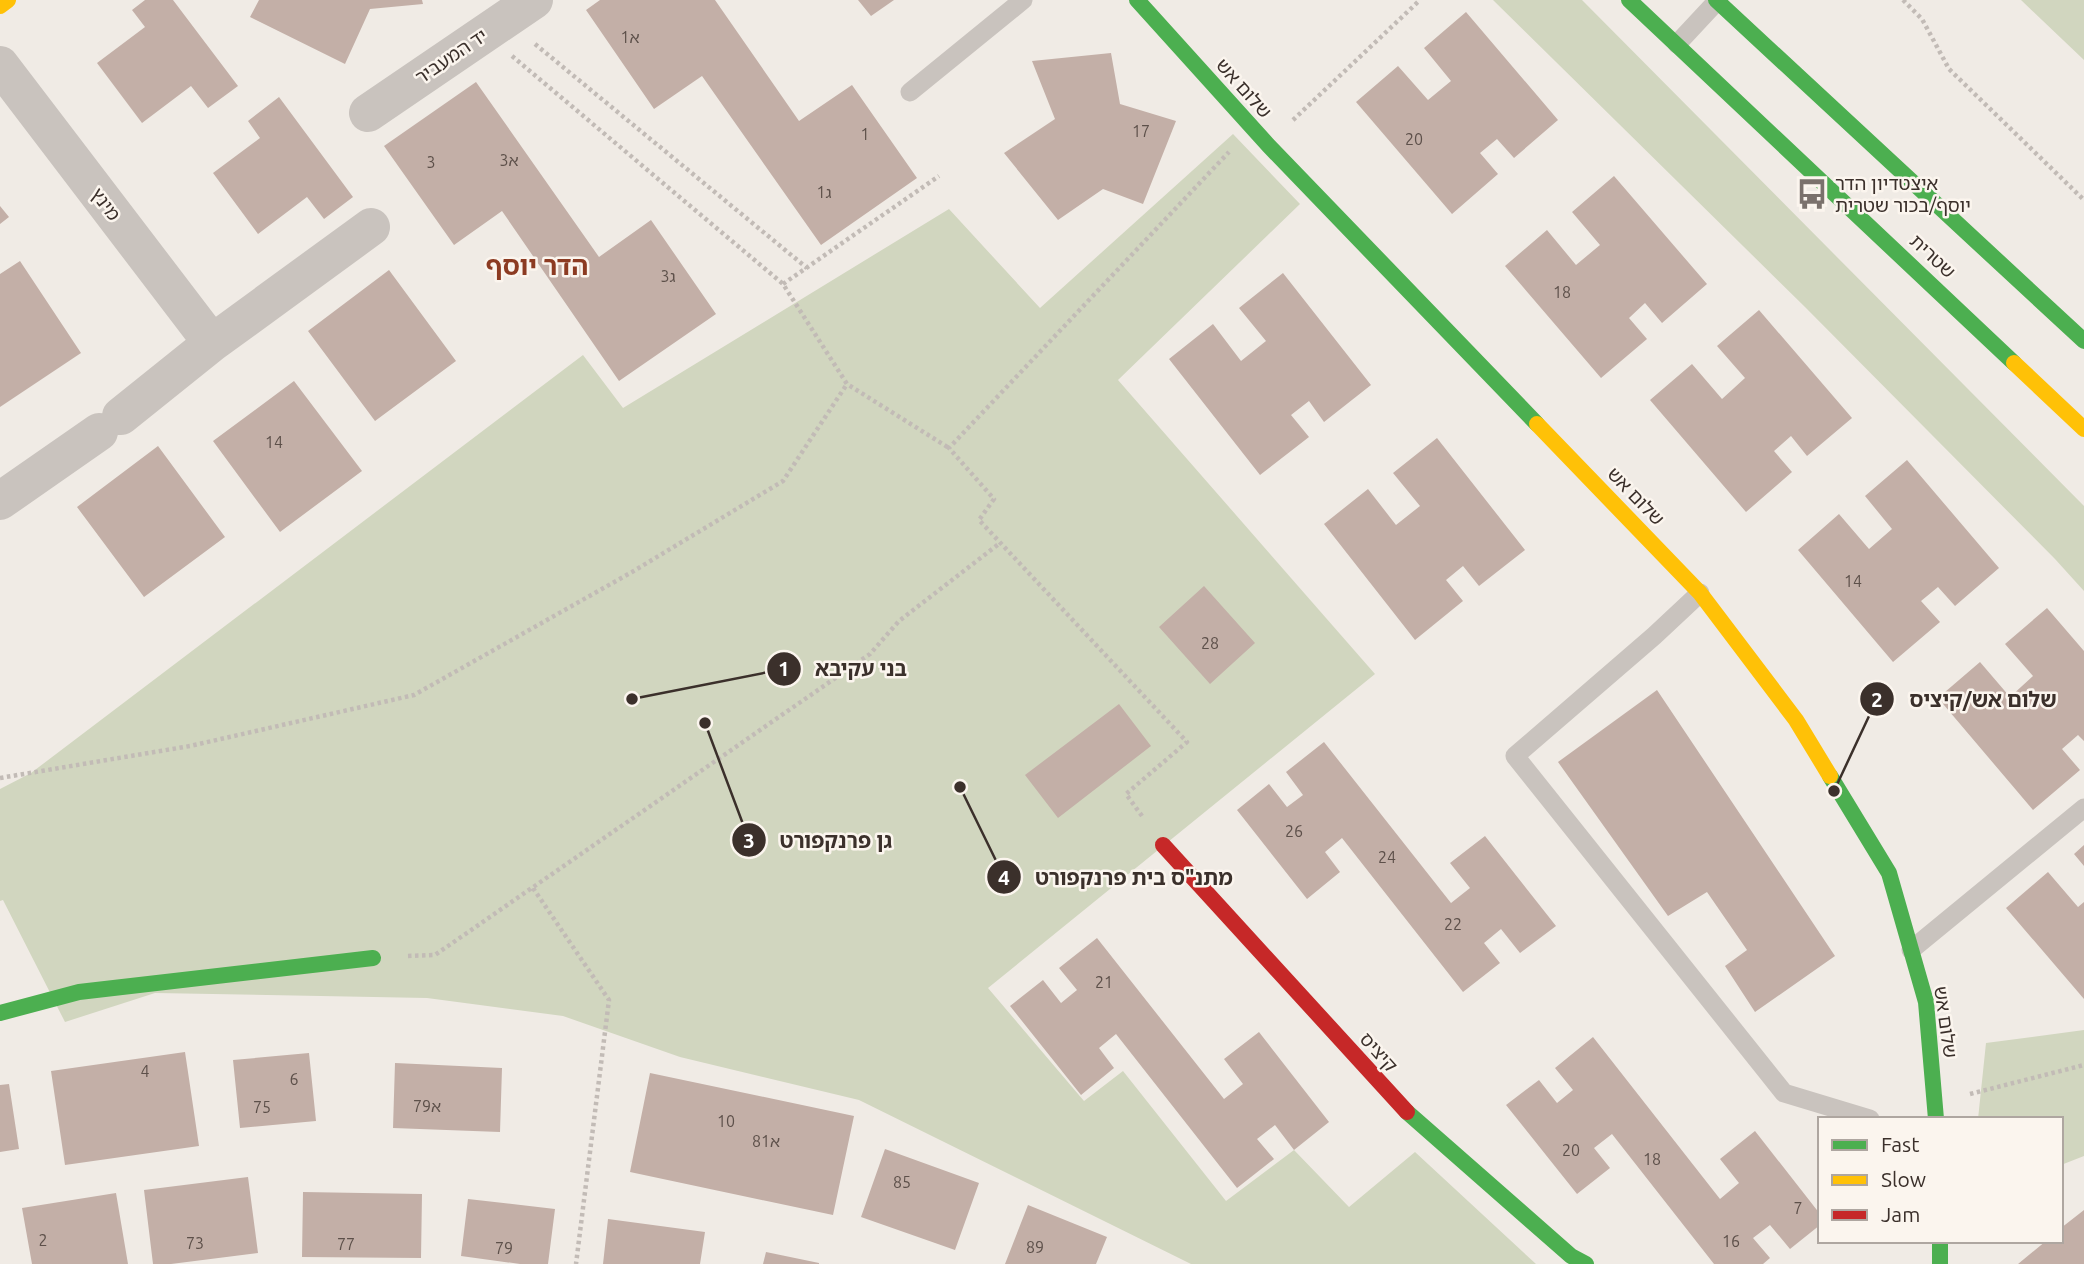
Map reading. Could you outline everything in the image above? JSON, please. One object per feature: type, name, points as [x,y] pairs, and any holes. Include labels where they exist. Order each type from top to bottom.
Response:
[{"type":"street","points":[[0,6],[8,0]]},
{"type":"street","name":"שלום אש","points":[[1137,0],[1251,128],[1700,593],[1796,720],[1889,873],[1926,1002],[1936,1111]]},
{"type":"street","name":"שטרית","points":[[1629,0],[2084,429]]},
{"type":"street","points":[[1717,0],[2084,341]]},
{"type":"street","name":"יד המעביר","points":[[368,113],[508,18]]},
{"type":"street","name":"מינץ","points":[[0,65],[212,343]]},
{"type":"street","points":[[0,501],[110,424],[212,343],[371,227]]},
{"type":"street","name":"קיציס","points":[[1163,845],[1398,1104],[1571,1255],[1586,1264]]},
{"type":"street","points":[[0,1013],[79,992],[373,958]]},
{"type":"street","points":[[1940,1243],[1940,1264]]},
{"type":"lane","points":[[910,92],[1023,0]]},
{"type":"lane","points":[[1677,44],[1717,0]]},
{"type":"lane","points":[[1700,593],[1515,756],[1784,1093],[1863,1117]]},
{"type":"lane","points":[[1911,950],[2084,808]]},
{"type":"path","points":[[1268,145],[1420,0]]},
{"type":"path","points":[[1903,0],[1922,19],[1949,69],[2084,200]]},
{"type":"path","points":[[508,18],[807,268]]},
{"type":"path","points":[[508,18],[783,284],[846,384],[949,448],[994,499],[979,520],[1187,742],[1126,794],[1163,845]]},
{"type":"path","points":[[949,448],[1251,128]]},
{"type":"path","points":[[783,284],[939,176]]},
{"type":"path","points":[[0,778],[191,746],[414,695],[632,572],[783,481],[846,384]]},
{"type":"path","points":[[373,958],[435,955],[870,654],[899,621],[1000,543]]},
{"type":"path","points":[[533,888],[609,1000],[576,1264]]},
{"type":"path","points":[[1936,1111],[2084,1065]]},
{"type":"green space","points":[[1493,0],[1582,0],[2084,506],[2084,591],[1805,307]]},
{"type":"green space","points":[[2021,0],[2084,0],[2084,60]]},
{"type":"green space","points":[[1233,134],[1300,204],[1118,380],[1375,674],[988,988],[1084,1101],[1123,1071],[1226,1201],[1294,1150],[1349,1207],[1415,1152],[1536,1264],[1191,1264],[859,1100],[680,1057],[563,1016],[427,998],[155,993],[65,1022],[3,900],[0,901],[0,789],[31,773],[583,355],[623,408],[949,209],[1040,308]]},
{"type":"green space","points":[[2084,1030],[2084,1156],[2063,1164],[2063,1117],[1978,1117],[1986,1043]]},
{"type":"building","points":[[145,0],[173,0],[238,86],[208,108],[191,86],[142,123],[97,63],[145,27],[132,10]]},
{"type":"building","points":[[259,0],[422,0],[423,4],[370,9],[345,64],[250,17]]},
{"type":"building","points":[[600,0],[715,0],[799,121],[852,85],[917,178],[821,245],[702,76],[654,109],[586,10]]},
{"type":"building","points":[[858,0],[894,0],[871,16]]},
{"type":"building","points":[[1466,12],[1558,120],[1514,158],[1497,139],[1480,153],[1498,174],[1452,214],[1356,102],[1398,66],[1428,100],[1451,81],[1424,48]]},
{"type":"building","points":[[1111,53],[1120,104],[1176,121],[1143,204],[1103,189],[1058,220],[1004,153],[1055,119],[1032,61]]},
{"type":"building","points":[[476,82],[599,257],[651,220],[716,314],[619,381],[502,211],[454,245],[384,146]]},
{"type":"building","points":[[279,97],[353,197],[324,219],[307,197],[258,234],[213,173],[260,138],[248,121]]},
{"type":"building","points":[[1614,176],[1707,284],[1662,323],[1645,303],[1629,318],[1647,339],[1601,378],[1505,266],[1547,230],[1576,265],[1600,245],[1572,212]]},
{"type":"building","points":[[0,206],[9,217],[0,224]]},
{"type":"building","points":[[20,261],[81,353],[0,407],[0,274]]},
{"type":"building","points":[[389,270],[456,361],[375,421],[308,331]]},
{"type":"building","points":[[1283,273],[1371,385],[1324,422],[1309,401],[1291,415],[1309,437],[1260,475],[1169,359],[1213,324],[1241,361],[1266,341],[1239,308]]},
{"type":"building","points":[[1759,310],[1852,418],[1807,456],[1791,436],[1774,451],[1792,472],[1746,512],[1650,400],[1692,364],[1722,399],[1745,378],[1717,346]]},
{"type":"building","points":[[294,381],[362,471],[280,532],[213,441]]},
{"type":"building","points":[[1437,438],[1525,550],[1479,586],[1463,566],[1446,580],[1463,601],[1415,640],[1324,524],[1368,489],[1396,525],[1420,506],[1393,473]]},
{"type":"building","points":[[158,446],[225,537],[144,597],[77,507]]},
{"type":"building","points":[[1907,460],[1999,568],[1955,606],[1938,587],[1921,601],[1940,622],[1893,662],[1798,550],[1839,514],[1869,549],[1892,529],[1865,496]]},
{"type":"building","points":[[1204,586],[1255,643],[1210,684],[1159,627]]},
{"type":"building","points":[[2047,608],[2084,651],[2084,741],[2078,735],[2062,749],[2080,770],[2033,810],[1938,698],[1980,662],[2010,697],[2033,676],[2005,644]]},
{"type":"building","points":[[1657,690],[1835,956],[1755,1012],[1725,966],[1747,950],[1707,892],[1668,916],[1558,762]]},
{"type":"building","points":[[1119,704],[1151,746],[1058,818],[1025,775]]},
{"type":"building","points":[[1324,742],[1451,903],[1470,888],[1450,863],[1485,836],[1556,926],[1520,953],[1501,929],[1484,943],[1500,963],[1463,992],[1342,838],[1325,852],[1340,872],[1307,899],[1237,810],[1269,784],[1287,807],[1303,795],[1286,772]]},
{"type":"building","points":[[2084,845],[2084,866],[2074,854]]},
{"type":"building","points":[[2048,872],[2078,907],[2084,902],[2084,999],[2006,908]]},
{"type":"building","points":[[1097,938],[1224,1099],[1243,1084],[1224,1059],[1259,1032],[1329,1122],[1294,1150],[1275,1125],[1257,1139],[1274,1159],[1237,1188],[1116,1034],[1099,1048],[1114,1068],[1081,1095],[1010,1006],[1043,980],[1061,1003],[1077,990],[1059,968]]},
{"type":"building","points":[[1593,1037],[1720,1199],[1739,1183],[1720,1159],[1755,1131],[1818,1211],[1818,1227],[1790,1249],[1770,1225],[1753,1238],[1770,1258],[1763,1264],[1714,1264],[1612,1134],[1594,1148],[1610,1168],[1577,1194],[1506,1105],[1539,1080],[1557,1103],[1573,1090],[1555,1068]]},
{"type":"building","points":[[185,1052],[199,1146],[65,1165],[51,1071]]},
{"type":"building","points":[[309,1053],[316,1121],[240,1128],[233,1060]]},
{"type":"building","points":[[395,1063],[502,1068],[500,1132],[393,1128]]},
{"type":"building","points":[[650,1073],[854,1116],[833,1215],[630,1172]]},
{"type":"building","points":[[9,1084],[19,1149],[0,1152],[0,1085]]},
{"type":"building","points":[[885,1149],[979,1183],[955,1250],[861,1217]]},
{"type":"building","points":[[248,1177],[258,1253],[153,1264],[144,1190]]},
{"type":"building","points":[[303,1192],[422,1194],[421,1258],[302,1257]]},
{"type":"building","points":[[116,1193],[128,1264],[32,1264],[22,1208]]},
{"type":"building","points":[[468,1199],[555,1209],[548,1264],[520,1264],[461,1256]]},
{"type":"building","points":[[1028,1205],[1107,1237],[1096,1264],[1005,1264]]},
{"type":"building","points":[[2084,1210],[2084,1264],[2018,1264],[2044,1243],[2063,1243],[2063,1226]]},
{"type":"building","points":[[608,1219],[705,1232],[700,1264],[603,1264]]},
{"type":"building","points":[[766,1252],[819,1263],[819,1264],[763,1264]]},
{"type":"traffic: fast","points":[[1137,0],[1268,145],[1537,424]]},
{"type":"traffic: fast","points":[[1629,0],[2014,363]]},
{"type":"traffic: fast","points":[[1716,0],[2084,341]]},
{"type":"traffic: fast","points":[[1830,776],[1889,873],[1926,1002],[1936,1117]]},
{"type":"traffic: fast","points":[[0,1013],[79,992],[373,958]]},
{"type":"traffic: fast","points":[[1407,1112],[1571,1256],[1586,1264]]},
{"type":"traffic: fast","points":[[1940,1243],[1940,1264]]},
{"type":"traffic: slow","points":[[0,6],[8,0]]},
{"type":"traffic: slow","points":[[2014,363],[2084,429]]},
{"type":"traffic: slow","points":[[1537,424],[1700,593],[1796,720],[1830,776]]},
{"type":"traffic: jam","points":[[1163,845],[1407,1112]]},
{"type":"place","name":"איצטדיון הדר יוסף/בכור שטרית","points":[[1812,194]]},
{"type":"place","name":"בני עקיבא","points":[[632,699]]},
{"type":"place","name":"גן פרנקפורט","points":[[705,723]]},
{"type":"place","name":"מתנ\"ס בית פרנקפורט","points":[[960,787]]},
{"type":"place","name":"שלום אש/קיציס","points":[[1834,791]]},
{"type":"district","name":"הדר יוסף","points":[[537,265]]}]
